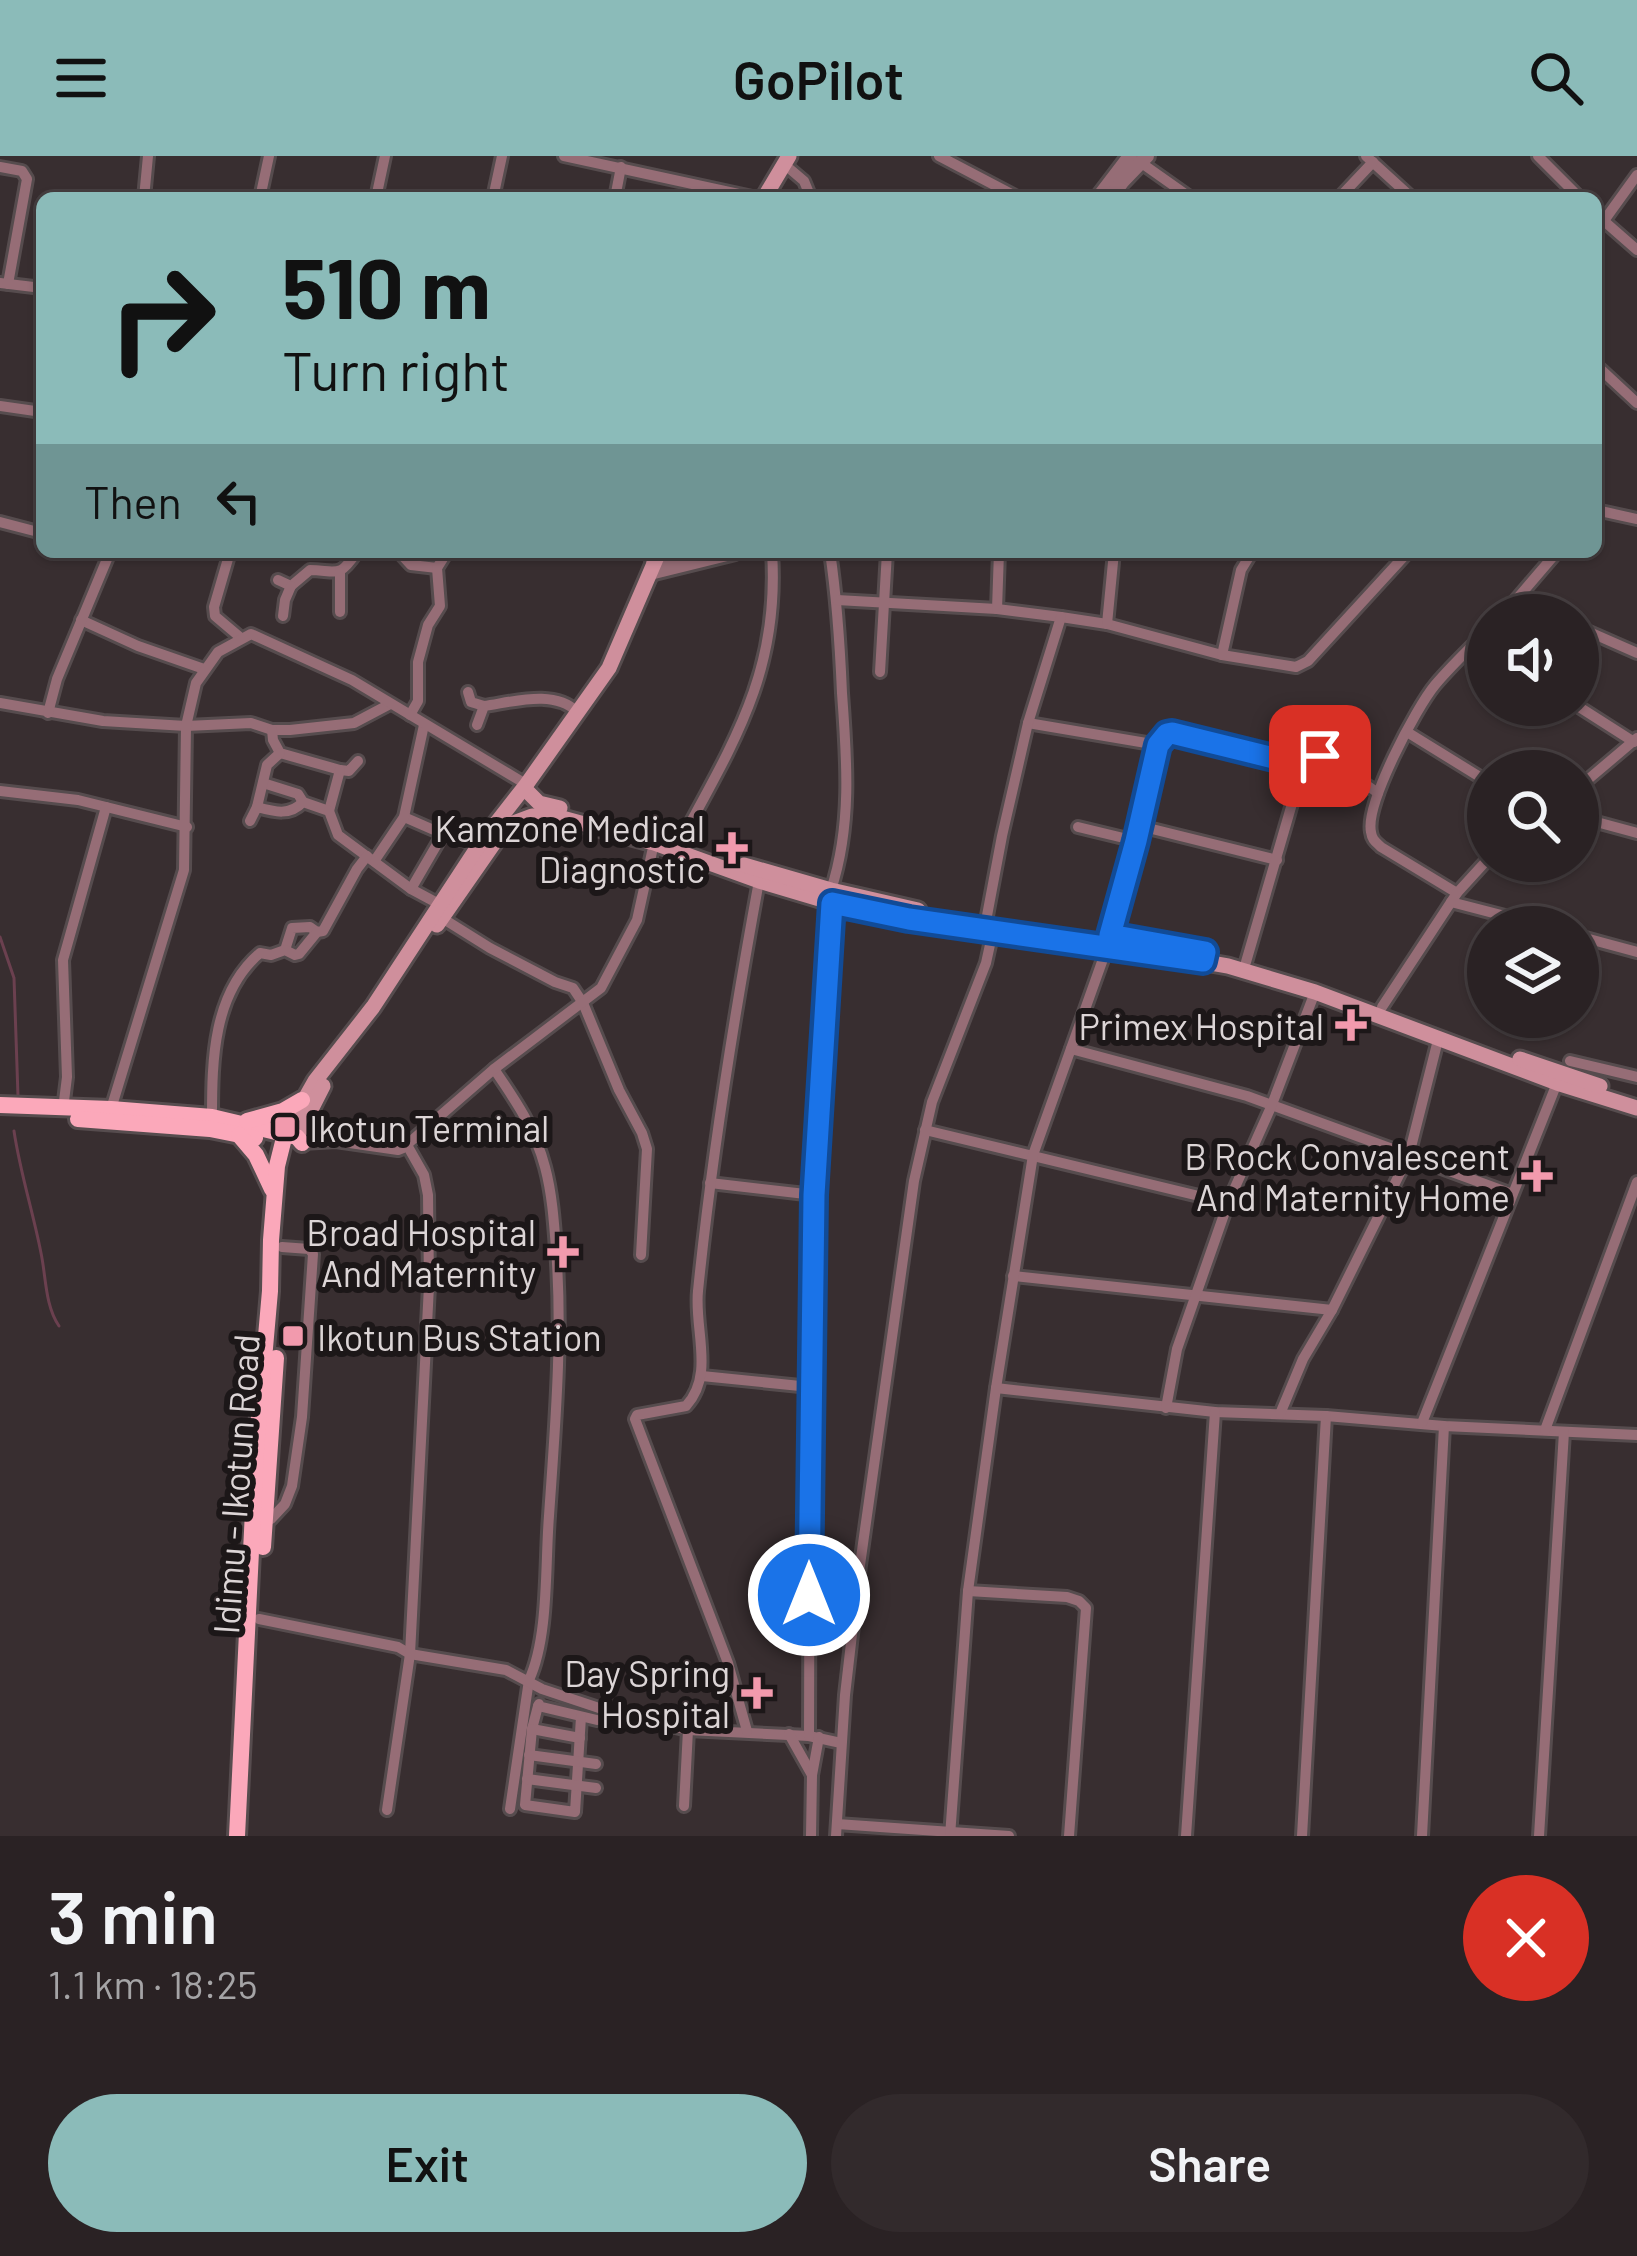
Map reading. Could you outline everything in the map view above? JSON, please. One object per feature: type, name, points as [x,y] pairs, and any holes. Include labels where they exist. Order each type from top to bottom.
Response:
[{"type":"main road","points":[[765,192],[786,160]]},
{"type":"main road","points":[[237,1836],[253,1648],[255,1469],[277,1166],[322,1087],[382,1012],[479,845],[526,798],[617,653],[656,563]]},
{"type":"main road","points":[[240,1129],[302,1100],[373,1007],[612,671],[656,563]]},
{"type":"main road","points":[[526,798],[680,842],[832,897]]},
{"type":"main road","points":[[526,798],[555,816],[654,843],[759,881],[989,926],[1246,962],[1313,981],[1463,1039],[1637,1098]]},
{"type":"main road","points":[[1204,957],[1637,1108]]},
{"type":"main road","points":[[292,1141],[302,1100]]},
{"type":"main road","points":[[0,1105],[212,1117],[240,1129],[264,1168],[274,1196]]},
{"type":"main road","points":[[0,1115],[240,1129],[292,1141]]},
{"type":"main road","name":"Idimu - Ikotun Road","points":[[249,1836],[253,1648],[259,1619],[284,1184],[292,1141]]},
{"type":"street","points":[[145,192],[148,156]]},
{"type":"street","points":[[261,192],[269,156]]},
{"type":"street","points":[[377,192],[385,156]]},
{"type":"street","points":[[494,192],[502,156]]},
{"type":"street","points":[[564,156],[733,192]]},
{"type":"street","points":[[617,192],[627,169],[639,156]]},
{"type":"street","points":[[939,156],[1008,192]]},
{"type":"street","points":[[1538,156],[1574,192]]},
{"type":"street","points":[[1104,192],[1139,158]]},
{"type":"street","points":[[1114,192],[1139,158]]},
{"type":"street","points":[[1139,158],[1184,192]]},
{"type":"street","points":[[1344,192],[1370,159],[1406,192]]},
{"type":"street","points":[[786,160],[809,192]]},
{"type":"street","points":[[0,166],[22,171],[28,179],[4,284],[36,287]]},
{"type":"street","points":[[1602,216],[1637,175]]},
{"type":"street","points":[[1602,220],[1637,250]]},
{"type":"street","points":[[1602,371],[1637,403]]},
{"type":"street","points":[[0,406],[36,411]]},
{"type":"street","points":[[1602,511],[1637,519]]},
{"type":"street","points":[[0,522],[36,531]]},
{"type":"street","points":[[48,713],[105,558]]},
{"type":"street","points":[[228,558],[215,616],[241,638]]},
{"type":"street","points":[[283,616],[291,586],[310,570],[340,572],[353,558]]},
{"type":"street","points":[[405,558],[411,565],[436,568]]},
{"type":"street","points":[[410,716],[418,701],[418,662],[428,625],[440,606],[436,568],[443,558]]},
{"type":"street","points":[[656,563],[692,558]]},
{"type":"street","points":[[680,842],[756,693],[772,609],[772,558]]},
{"type":"street","points":[[811,1836],[814,1195],[832,897],[848,806],[831,558]]},
{"type":"street","points":[[880,671],[887,558]]},
{"type":"street","points":[[997,609],[999,558]]},
{"type":"street","points":[[1107,624],[1113,558]]},
{"type":"street","points":[[1222,655],[1241,570],[1248,558]]},
{"type":"street","points":[[837,600],[1061,617],[1107,624],[1222,655],[1303,666],[1402,558]]},
{"type":"street","points":[[1523,594],[1552,558]]},
{"type":"street","points":[[340,572],[340,612]]},
{"type":"street","points":[[278,580],[291,586]]},
{"type":"street","points":[[1009,1836],[836,1830],[863,1542],[914,1181],[932,1102],[986,963],[1002,836],[1028,723],[1061,617]]},
{"type":"street","points":[[81,620],[204,669]]},
{"type":"street","points":[[111,1109],[184,871],[186,726],[196,683],[218,652],[251,634],[352,680],[526,798]]},
{"type":"street","points":[[1599,636],[1637,653]]},
{"type":"street","points":[[1467,658],[1434,686],[1407,732],[1378,793],[1370,824],[1376,843],[1454,897],[1482,906]]},
{"type":"street","points":[[468,692],[471,701],[484,706],[560,700],[578,712]]},
{"type":"street","points":[[0,703],[103,721],[186,726],[251,723],[272,730],[354,723],[390,704]]},
{"type":"street","points":[[477,725],[484,706]]},
{"type":"street","points":[[1599,719],[1636,741],[1599,771]]},
{"type":"street","points":[[1028,723],[1158,745]]},
{"type":"street","points":[[212,1117],[218,1026],[231,992],[260,953],[271,956],[285,950],[292,928],[323,932],[327,927],[356,869],[404,817],[424,725]]},
{"type":"street","points":[[272,730],[280,753],[340,770],[349,770],[358,761]]},
{"type":"street","points":[[1407,732],[1467,769]]},
{"type":"street","points":[[950,1834],[968,1591],[1034,1155],[1109,940],[1158,745],[1172,733],[1284,761],[1320,756],[1378,793]]},
{"type":"street","points":[[250,821],[268,764],[280,753]]},
{"type":"street","points":[[1246,962],[1305,759]]},
{"type":"street","points":[[340,770],[329,811],[338,835],[490,948],[573,988],[583,1003],[647,1149],[641,1255]]},
{"type":"street","points":[[263,783],[329,811]]},
{"type":"street","points":[[0,791],[77,800],[187,827]]},
{"type":"street","points":[[257,807],[295,811],[303,802]]},
{"type":"street","points":[[63,1109],[68,1077],[63,960],[106,807]]},
{"type":"street","points":[[404,817],[479,845]]},
{"type":"street","points":[[1599,823],[1637,833]]},
{"type":"street","points":[[1140,826],[1277,860]]},
{"type":"street","points":[[1078,827],[1136,841]]},
{"type":"street","points":[[410,889],[443,834]]},
{"type":"street","points":[[292,1141],[335,1141],[398,1150],[494,1069],[583,1003],[601,988],[637,920],[654,843]]},
{"type":"street","points":[[747,1732],[728,1663],[635,1419],[638,1414],[686,1406],[702,1376],[697,1299],[710,1183],[759,881]]},
{"type":"street","points":[[1382,1007],[1467,882]]},
{"type":"street","points":[[285,950],[299,954],[317,932]]},
{"type":"street","points":[[1599,942],[1637,952]]},
{"type":"street","points":[[1166,1408],[1177,1348],[1228,1203],[1315,992]]},
{"type":"street","points":[[1280,1414],[1412,1156],[1438,1040]]},
{"type":"street","points":[[1071,1049],[1247,1096],[1512,1194]]},
{"type":"street","points":[[1570,1061],[1637,1077]]},
{"type":"street","points":[[494,1069],[529,1121],[545,1168],[559,1278],[559,1396],[544,1606],[511,1809]]},
{"type":"street","points":[[1422,1423],[1557,1083]]},
{"type":"street","points":[[925,1130],[1228,1203]]},
{"type":"street","points":[[387,1810],[410,1654],[429,1266],[428,1195],[424,1175],[406,1145]]},
{"type":"street","points":[[1544,1430],[1637,1182]]},
{"type":"street","points":[[710,1183],[814,1195]]},
{"type":"street","points":[[264,1523],[285,1504],[292,1486],[310,1300],[313,1254],[309,1249],[282,1247]]},
{"type":"street","points":[[1013,1276],[1332,1310]]},
{"type":"street","points":[[702,1376],[810,1387]]},
{"type":"street","points":[[996,1388],[1215,1412],[1637,1436]]},
{"type":"street","points":[[1186,1836],[1215,1412]]},
{"type":"street","points":[[1302,1836],[1326,1416]]},
{"type":"street","points":[[1422,1836],[1444,1426]]},
{"type":"street","points":[[1539,1836],[1564,1432]]},
{"type":"street","points":[[968,1591],[1067,1597],[1086,1608],[1069,1836]]},
{"type":"street","points":[[259,1619],[398,1647],[410,1654],[506,1670],[605,1711],[688,1730],[814,1736],[841,1744]]},
{"type":"street","points":[[542,1688],[532,1729],[525,1805],[575,1812],[581,1717]]},
{"type":"street","points":[[538,1706],[597,1720]]},
{"type":"street","points":[[532,1729],[580,1738]]},
{"type":"street","points":[[684,1806],[688,1730]]},
{"type":"street","points":[[789,1734],[812,1775]]},
{"type":"street","points":[[529,1756],[596,1764]]},
{"type":"street","points":[[527,1779],[596,1788]]},
{"type":"waterway","points":[[0,937],[14,978],[18,1096]]},
{"type":"waterway","points":[[14,1131],[48,1300],[59,1326]]},
{"type":"place","name":"Kamzone Medical Diagnostic","points":[[732,848]]},
{"type":"place","name":"Primex Hospital","points":[[1351,1025]]},
{"type":"place","name":"Ikotun Terminal","points":[[285,1127]]},
{"type":"place","name":"B Rock Convalescent And Maternity Home","points":[[1537,1176]]},
{"type":"place","name":"Broad Hospital And Maternity","points":[[563,1252]]},
{"type":"place","name":"Ikotun Bus Station","points":[[293,1336]]},
{"type":"place","name":"Day Spring Hospital","points":[[757,1693]]},
{"type":"route","points":[[809,1595],[814,1195],[832,903],[909,919],[1203,961],[1205,952],[1110,935],[1158,745],[1172,733],[1290,762],[1320,756]]}]
